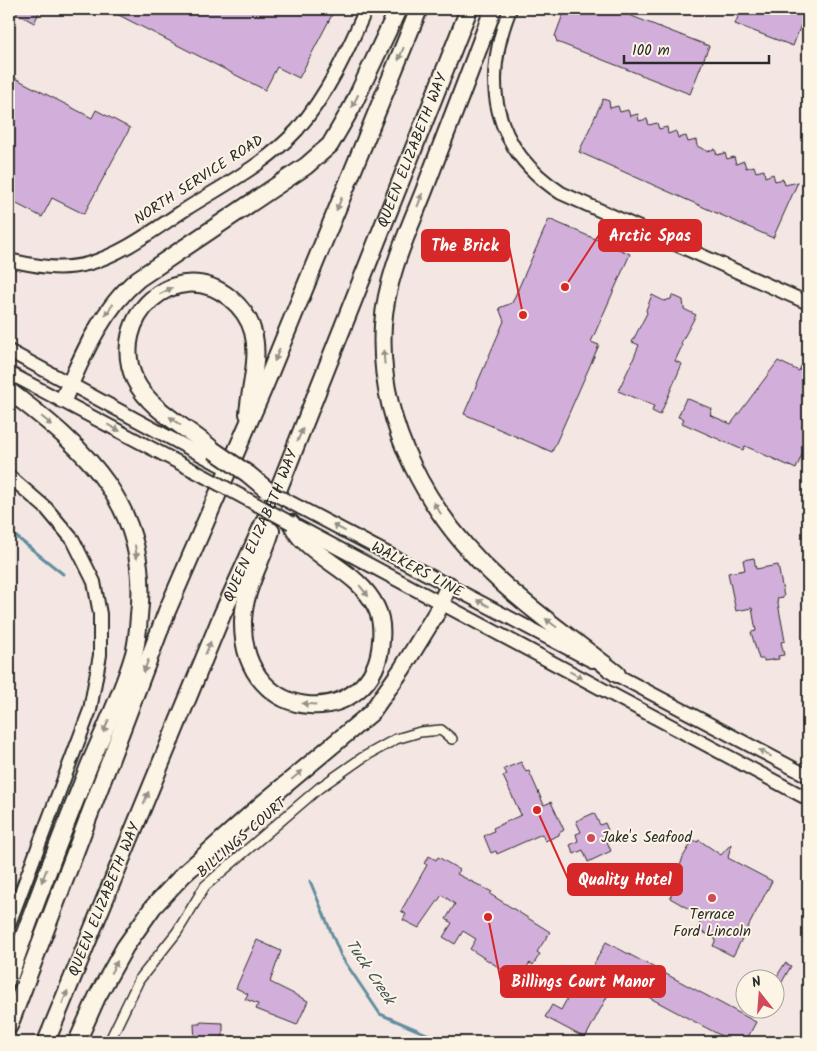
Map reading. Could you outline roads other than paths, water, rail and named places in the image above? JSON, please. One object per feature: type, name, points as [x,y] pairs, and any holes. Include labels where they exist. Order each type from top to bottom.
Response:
[{"type":"highway","points":[[63,400],[103,319],[122,292],[138,279],[306,166],[330,144],[352,107],[398,9]]},
{"type":"highway","points":[[167,611],[265,385],[419,9]]},
{"type":"highway","name":"QUEEN ELIZABETH WAY","points":[[46,1042],[469,9]]},
{"type":"highway","points":[[492,9],[395,265],[384,324],[383,353],[388,390],[397,430],[407,456],[420,482],[447,523],[501,582],[617,674]]},
{"type":"highway","points":[[9,1026],[167,611],[247,419],[256,347],[249,320],[240,307],[222,292],[203,285],[184,284],[161,292],[149,300],[138,313],[130,331],[130,364],[135,381],[162,412],[213,450],[248,474],[270,494],[271,533],[248,589],[245,604],[243,622],[246,653],[259,679],[277,696],[306,705],[336,703],[358,689],[377,663],[381,649],[380,621],[376,608],[356,580],[302,540],[291,523]]},
{"type":"highway","points":[[9,391],[75,444],[105,478],[127,519],[135,543],[142,594],[134,656],[43,880],[9,978]]},
{"type":"highway","points":[[77,1042],[125,947],[154,907],[184,874],[371,712],[397,678],[449,585]]},
{"type":"main road","name":"NORTH SERVICE ROAD","points":[[9,260],[51,269],[87,264],[122,250],[243,173],[296,131],[321,99],[341,64],[366,9]]},
{"type":"main road","points":[[510,9],[497,51],[494,83],[502,125],[519,156],[545,183],[560,193],[808,303]]},
{"type":"main road","name":"WALKERS LINE","points":[[9,351],[270,494],[301,508],[449,585],[808,776]]},
{"type":"main road","name":"WALKERS LINE","points":[[9,373],[63,400],[808,799]]},
{"type":"main road","points":[[9,476],[46,508],[73,540],[94,582],[100,614],[100,654],[90,710],[9,924]]},
{"type":"street","name":"BILLINGS COURT","points":[[109,1042],[139,980],[177,932],[205,886],[319,788],[362,758],[396,739],[420,732],[441,730],[452,739]]},
{"type":"waterway","name":"Tuck Creek","points":[[9,531],[63,574]]},
{"type":"waterway","name":"Tuck Creek","points":[[310,881],[341,956],[380,1014],[445,1042]]},
{"type":"place","name":"Arctic Spas","points":[[565,287]]},
{"type":"place","name":"The Brick","points":[[523,315]]},
{"type":"place","name":"Quality Hotel","points":[[537,810]]},
{"type":"place","name":"Jake's Seafood","points":[[591,838]]},
{"type":"place","name":"Terrace Ford Lincoln","points":[[712,898]]},
{"type":"place","name":"Billings Court Manor","points":[[488,917]]}]
